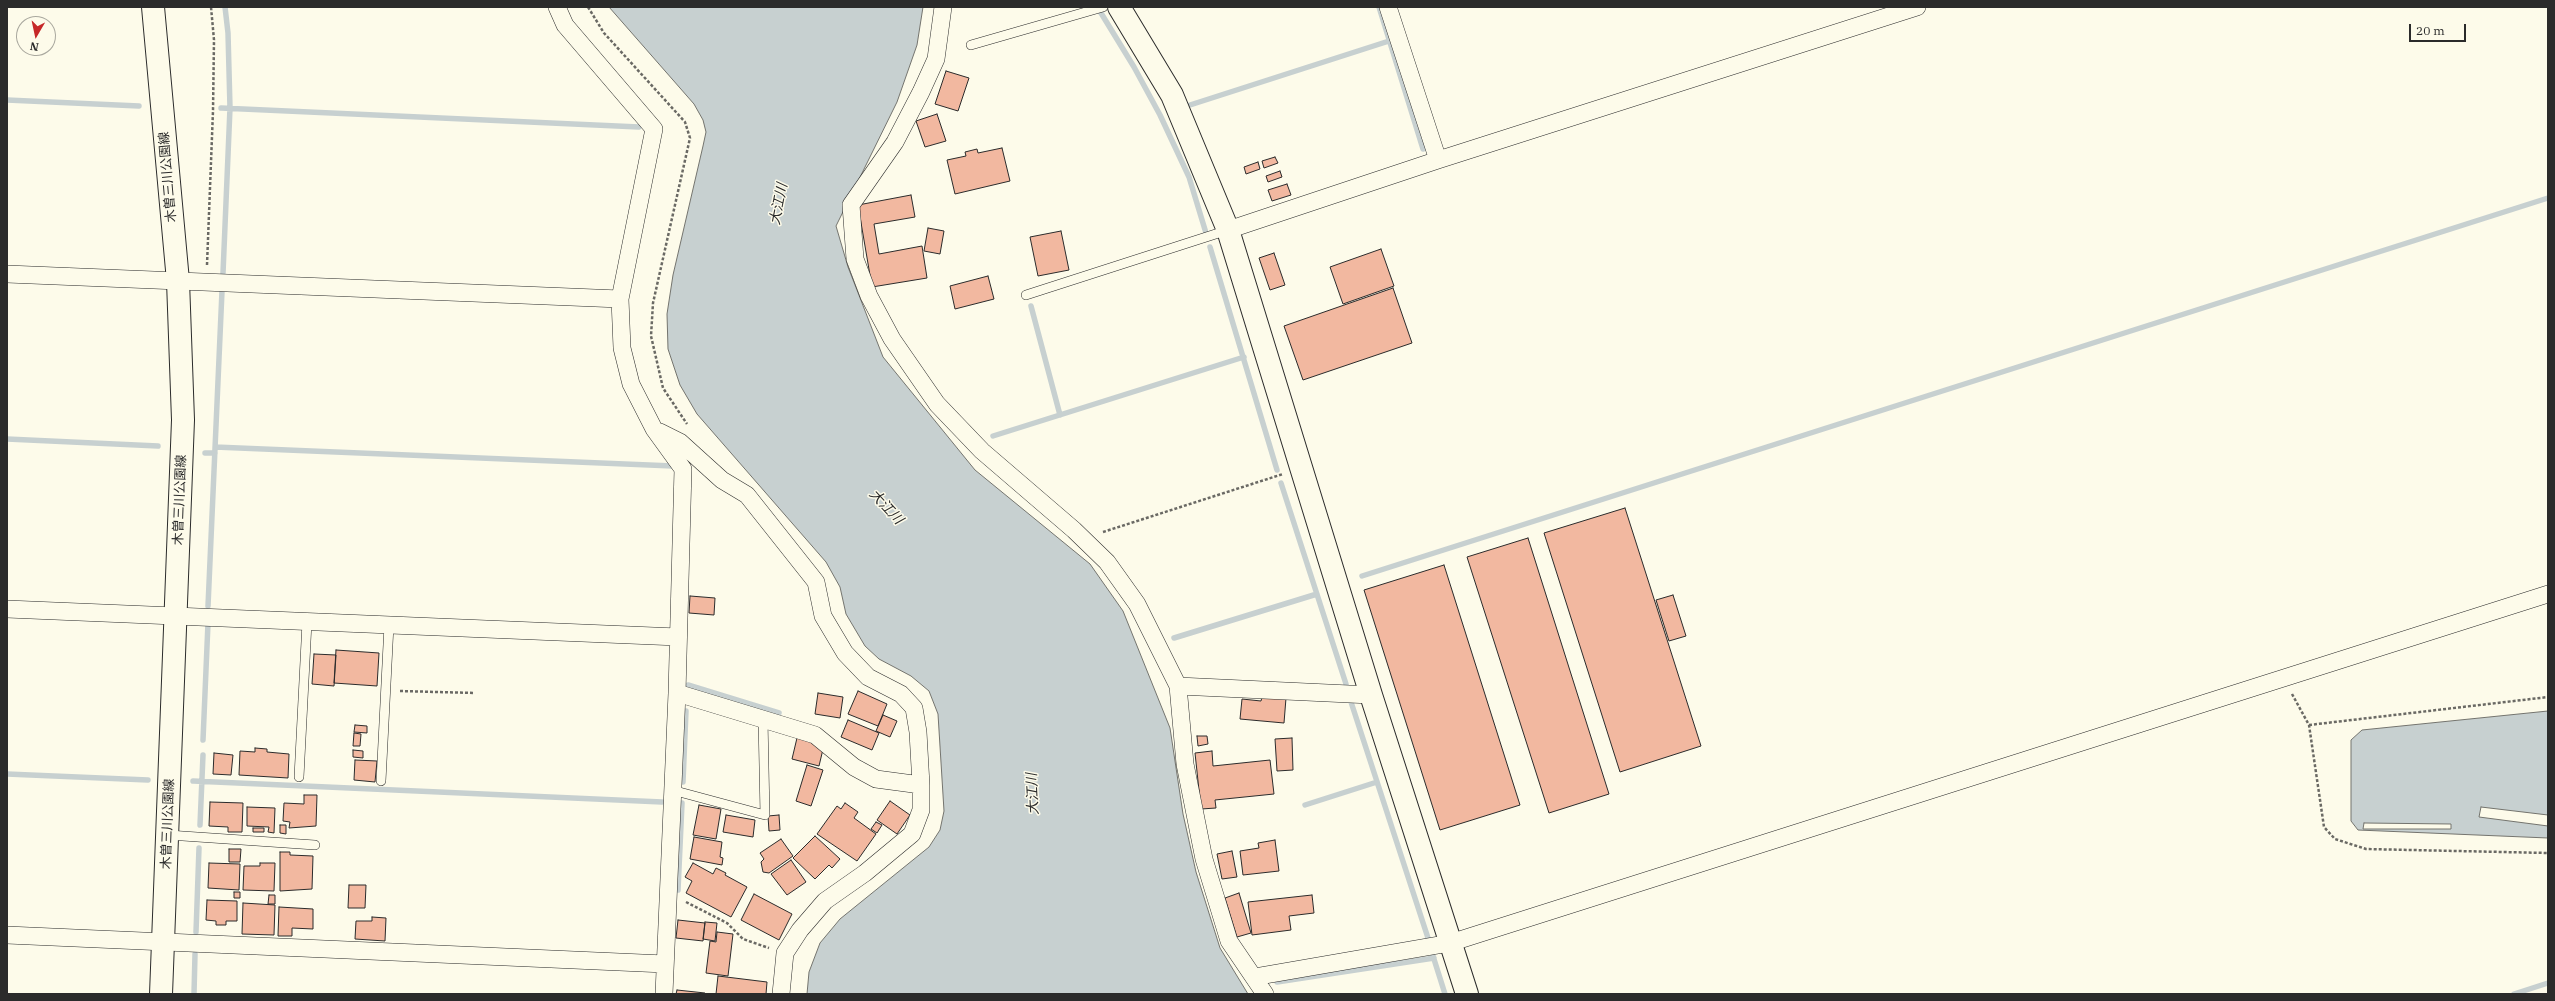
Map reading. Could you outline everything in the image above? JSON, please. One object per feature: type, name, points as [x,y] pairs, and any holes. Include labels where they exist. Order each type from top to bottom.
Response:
[{"type":"street","name":"木曽三川公園線","points":[[153,7],[178,281],[183,420],[161,994]]},
{"type":"street","points":[[557,7],[565,25],[654,129],[620,299],[622,348],[631,384],[654,429],[683,469],[677,693],[664,994]]},
{"type":"street","points":[[944,7],[936,59],[921,92],[895,142],[851,205],[855,260],[869,296],[892,339],[937,404],[982,452],[1074,530],[1107,562],[1137,604],[1178,686],[1185,764],[1204,859],[1229,941],[1265,994]]},
{"type":"street","points":[[1119,7],[1172,95],[1228,230],[1371,695],[1467,994]]},
{"type":"street","points":[[1388,7],[1438,160]]},
{"type":"street","points":[[1228,230],[1438,160],[1917,7]]},
{"type":"street","points":[[7,274],[620,299]]},
{"type":"street","points":[[654,429],[680,442],[722,480],[747,495],[816,582],[823,616],[845,653],[868,677],[901,694],[914,708],[918,732],[921,810],[912,834],[865,873],[825,901],[800,930],[785,953],[781,994]]},
{"type":"street","points":[[1254,977],[1450,943],[2548,594]]},
{"type":"street","points":[[7,609],[678,637]]},
{"type":"street","points":[[1178,686],[1371,695]]},
{"type":"street","points":[[677,693],[815,735],[854,767],[876,779],[921,785]]},
{"type":"street","points":[[7,935],[665,964]]},
{"type":"lane","points":[[971,45],[1103,7]]},
{"type":"lane","points":[[1026,295],[1228,230]]},
{"type":"lane","points":[[299,777],[307,622]]},
{"type":"lane","points":[[381,780],[389,625]]},
{"type":"lane","points":[[672,790],[765,815],[763,719]]},
{"type":"lane","points":[[168,835],[315,845]]},
{"type":"path","points":[[206,282],[213,112],[214,40],[211,7]]},
{"type":"path","points":[[588,7],[604,32],[685,122],[690,138],[653,303],[651,336],[663,388],[691,430]]},
{"type":"path","points":[[1103,532],[1300,468]]},
{"type":"path","points":[[2284,678],[2309,725],[2324,826],[2335,839],[2366,849],[2548,853]]},
{"type":"path","points":[[385,690],[475,693]]},
{"type":"path","points":[[2309,725],[2548,697]]},
{"type":"path","points":[[668,893],[727,923],[743,939],[785,953]]},
{"type":"water","name":"大江川","points":[[609,7],[923,7],[917,45],[897,102],[836,226],[848,267],[883,357],[975,470],[1090,564],[1123,611],[1170,728],[1183,814],[1196,872],[1220,948],[1248,994],[807,994],[809,972],[820,943],[840,919],[929,847],[940,830],[944,811],[938,714],[929,691],[911,676],[879,659],[865,646],[846,614],[840,587],[826,562],[697,414],[680,385],[668,349],[667,314],[673,275],[706,132],[703,120],[694,104]]},
{"type":"water","points":[[2548,711],[2548,838],[2358,830],[2351,821],[2351,740],[2362,730]]},
{"type":"pier","points":[[2481,807],[2548,815],[2548,826],[2479,817]]},
{"type":"pier","points":[[2364,823],[2451,824],[2451,829],[2363,829]]},
{"type":"building","points":[[946,71],[969,78],[958,111],[935,104]]},
{"type":"building","points":[[937,114],[946,141],[925,147],[916,121]]},
{"type":"building","points":[[1002,148],[1010,181],[955,194],[947,160],[966,156],[965,152],[977,149],[978,153]]},
{"type":"building","points":[[1275,157],[1278,163],[1264,168],[1262,161]]},
{"type":"building","points":[[1258,162],[1260,169],[1246,174],[1244,167]]},
{"type":"building","points":[[1280,171],[1282,177],[1268,182],[1266,176]]},
{"type":"building","points":[[1287,184],[1291,195],[1272,201],[1268,190]]},
{"type":"building","points":[[911,195],[915,217],[874,224],[879,254],[922,246],[927,278],[872,287],[858,205]]},
{"type":"building","points":[[928,228],[944,231],[940,254],[924,251]]},
{"type":"building","points":[[1061,231],[1069,270],[1038,276],[1030,237]]},
{"type":"building","points":[[1381,249],[1394,286],[1343,304],[1330,267]]},
{"type":"building","points":[[1274,253],[1285,285],[1270,290],[1259,258]]},
{"type":"building","points":[[988,276],[994,299],[955,309],[950,286]]},
{"type":"building","points":[[1393,288],[1412,343],[1303,380],[1284,326]]},
{"type":"building","points":[[1625,508],[1701,746],[1620,772],[1544,533]]},
{"type":"building","points":[[1528,538],[1609,794],[1549,813],[1467,557]]},
{"type":"building","points":[[1444,565],[1520,805],[1440,830],[1364,590]]},
{"type":"building","points":[[1673,595],[1686,636],[1669,641],[1656,600]]},
{"type":"building","points":[[690,596],[715,598],[714,615],[689,613]]},
{"type":"building","points":[[336,650],[379,653],[377,686],[334,683]]},
{"type":"building","points":[[314,654],[336,655],[334,686],[312,684]]},
{"type":"building","points":[[858,691],[887,704],[878,726],[848,714]]},
{"type":"building","points":[[818,693],[843,697],[840,718],[815,714]]},
{"type":"building","points":[[1262,697],[1286,698],[1284,723],[1240,719],[1242,699],[1261,701]]},
{"type":"building","points":[[883,715],[897,721],[890,737],[876,731]]},
{"type":"building","points":[[848,720],[879,733],[872,750],[841,737]]},
{"type":"building","points":[[355,725],[367,726],[367,733],[354,732]]},
{"type":"building","points":[[354,733],[361,734],[360,746],[353,746]]},
{"type":"building","points":[[1197,736],[1207,736],[1208,744],[1198,746]]},
{"type":"building","points":[[797,738],[824,745],[819,766],[792,759]]},
{"type":"building","points":[[1292,738],[1293,770],[1277,771],[1275,739]]},
{"type":"building","points":[[255,748],[267,749],[267,752],[289,754],[288,778],[239,775],[240,751],[255,752]]},
{"type":"building","points":[[353,750],[363,751],[363,758],[353,757]]},
{"type":"building","points":[[1212,751],[1213,766],[1270,760],[1274,794],[1215,800],[1216,808],[1201,809],[1195,753]]},
{"type":"building","points":[[214,753],[233,755],[231,775],[213,774]]},
{"type":"building","points":[[355,760],[377,761],[375,782],[354,780]]},
{"type":"building","points":[[807,765],[823,770],[811,806],[796,801]]},
{"type":"building","points":[[304,795],[317,795],[316,826],[289,828],[290,822],[283,821],[284,803],[304,804]]},
{"type":"building","points":[[890,801],[910,815],[897,834],[877,820]]},
{"type":"building","points":[[210,802],[243,803],[242,832],[228,832],[228,827],[209,826]]},
{"type":"building","points":[[845,803],[858,812],[854,818],[876,834],[857,861],[817,834],[837,806],[841,809]]},
{"type":"building","points":[[699,805],[721,809],[716,839],[693,835]]},
{"type":"building","points":[[247,807],[275,808],[274,833],[268,832],[269,827],[247,826]]},
{"type":"building","points":[[726,815],[755,820],[753,837],[723,832]]},
{"type":"building","points":[[779,815],[780,830],[769,831],[768,816]]},
{"type":"building","points":[[876,822],[882,825],[877,833],[871,829]]},
{"type":"building","points":[[280,825],[286,825],[286,834],[280,833]]},
{"type":"building","points":[[253,828],[264,828],[264,832],[253,832]]},
{"type":"building","points":[[815,836],[840,859],[832,868],[829,865],[815,879],[793,858]]},
{"type":"building","points":[[694,837],[722,842],[720,857],[723,858],[722,865],[690,859]]},
{"type":"building","points":[[781,839],[793,856],[769,873],[763,872],[761,862],[764,859],[760,853]]},
{"type":"building","points":[[1275,840],[1279,871],[1243,875],[1240,851],[1259,848],[1258,843]]},
{"type":"building","points":[[229,849],[241,849],[240,862],[229,862]]},
{"type":"building","points":[[1232,851],[1237,877],[1222,879],[1217,854]]},
{"type":"building","points":[[280,852],[290,852],[290,855],[313,856],[312,889],[280,891]]},
{"type":"building","points":[[791,860],[806,882],[787,895],[771,874]]},
{"type":"building","points":[[209,863],[240,864],[239,890],[208,888]]},
{"type":"building","points":[[260,863],[275,863],[274,891],[243,890],[244,866],[260,866]]},
{"type":"building","points":[[693,863],[713,874],[716,868],[726,873],[725,875],[747,887],[731,917],[686,893],[692,881],[685,877]]},
{"type":"building","points":[[349,885],[366,885],[365,908],[348,908]]},
{"type":"building","points":[[234,892],[240,892],[240,898],[234,898]]},
{"type":"building","points":[[1239,893],[1251,933],[1237,937],[1225,898]]},
{"type":"building","points":[[754,894],[792,914],[779,940],[741,920]]},
{"type":"building","points":[[269,895],[275,895],[275,904],[268,904]]},
{"type":"building","points":[[1312,895],[1314,913],[1289,916],[1291,930],[1252,935],[1248,902]]},
{"type":"building","points":[[207,900],[237,901],[237,921],[226,921],[226,925],[216,925],[216,921],[206,920]]},
{"type":"building","points":[[243,903],[275,905],[274,935],[242,934]]},
{"type":"building","points":[[279,907],[313,909],[313,929],[292,928],[292,936],[278,936]]},
{"type":"building","points":[[372,917],[386,918],[385,941],[355,939],[356,921],[372,921]]},
{"type":"building","points":[[678,920],[705,923],[703,941],[676,938]]},
{"type":"building","points":[[705,922],[717,923],[715,941],[703,939]]},
{"type":"building","points":[[717,932],[733,934],[728,976],[706,973],[710,941],[716,942]]},
{"type":"building","points":[[718,976],[767,982],[766,994],[716,994]]},
{"type":"building","points":[[677,990],[705,993],[705,994],[676,994]]},
{"type":"waterway","points":[[223,273],[230,108],[228,33],[225,7]]},
{"type":"waterway","points":[[1379,7],[1423,149]]},
{"type":"waterway","points":[[1101,13],[1134,67],[1160,115],[1189,177],[1206,233]]},
{"type":"waterway","points":[[1190,105],[1389,41]]},
{"type":"waterway","points":[[7,100],[139,106]]},
{"type":"waterway","points":[[221,108],[639,127]]},
{"type":"waterway","points":[[1362,576],[2548,198]]},
{"type":"waterway","points":[[1210,247],[1277,470]]},
{"type":"waterway","points":[[208,606],[222,291]]},
{"type":"waterway","points":[[1031,306],[1060,415]]},
{"type":"waterway","points":[[993,436],[1244,357]]},
{"type":"waterway","points":[[7,439],[158,446]]},
{"type":"waterway","points":[[215,447],[673,466]]},
{"type":"waterway","points":[[205,453],[215,453]]},
{"type":"waterway","points":[[1281,483],[1346,684]]},
{"type":"waterway","points":[[1174,638],[1317,594]]},
{"type":"waterway","points":[[203,740],[208,623]]},
{"type":"waterway","points":[[688,685],[779,713]]},
{"type":"waterway","points":[[1351,702],[1428,938]]},
{"type":"waterway","points":[[683,782],[686,711]]},
{"type":"waterway","points":[[200,825],[203,755]]},
{"type":"waterway","points":[[7,774],[148,780]]},
{"type":"waterway","points":[[193,781],[662,802]]},
{"type":"waterway","points":[[1305,805],[1377,782]]},
{"type":"waterway","points":[[678,890],[682,803]]},
{"type":"waterway","points":[[196,932],[199,848]]},
{"type":"waterway","points":[[194,994],[195,954]]},
{"type":"waterway","points":[[1433,956],[1445,994]]},
{"type":"waterway","points":[[1277,982],[1434,958]]},
{"type":"waterway","points":[[2514,994],[2548,983]]}]
